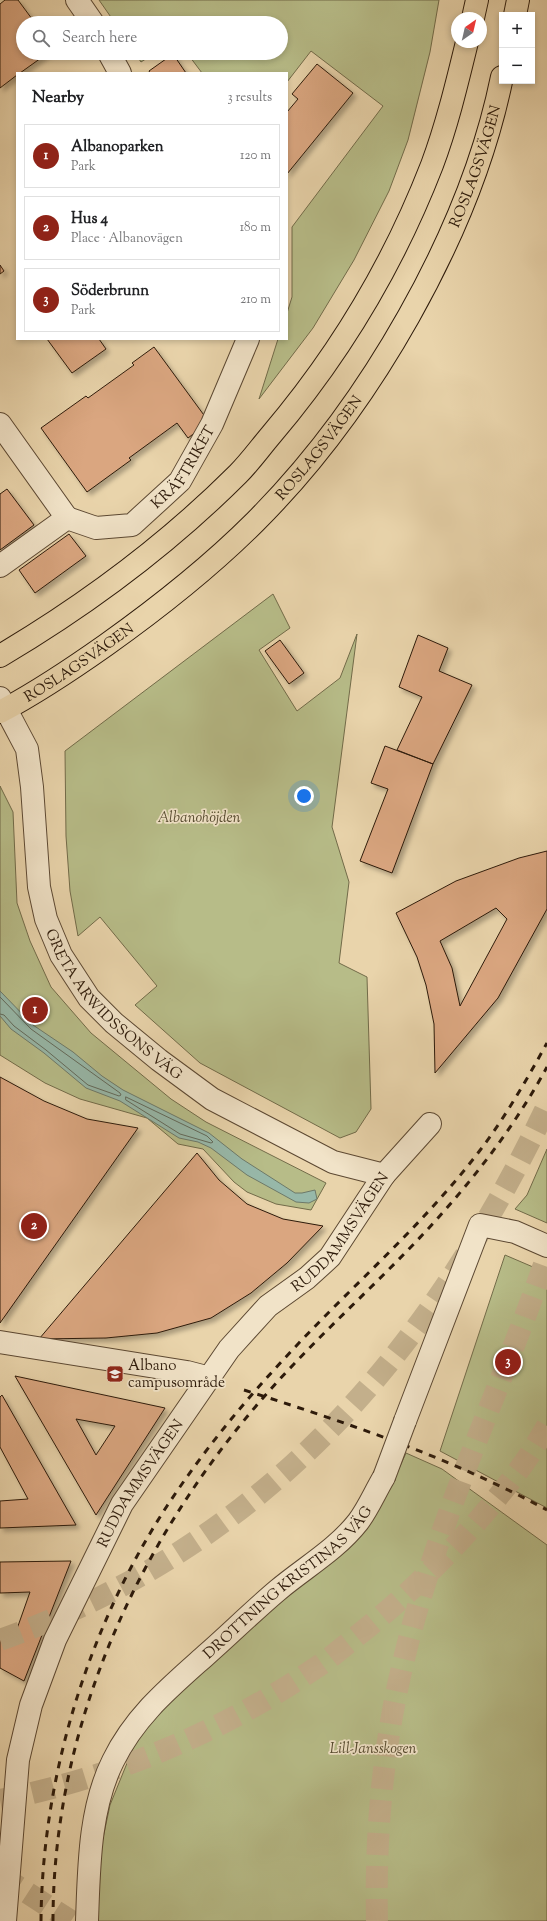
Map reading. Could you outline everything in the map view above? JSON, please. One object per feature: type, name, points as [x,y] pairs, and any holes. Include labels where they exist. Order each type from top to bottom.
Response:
[{"type":"main road","points":[[474,12],[477,0]]},
{"type":"main road","points":[[516,12],[518,0]]},
{"type":"main road","points":[[0,656],[100,592],[159,547],[239,474],[290,412],[337,348],[373,290],[405,229],[433,164],[454,94],[466,48]]},
{"type":"main road","name":"ROSLAGSVÄGEN","points":[[2,706],[53,682],[134,625],[216,559],[255,522],[292,483],[341,420],[392,344],[432,272],[465,200],[495,112],[501,84]]},
{"type":"street","points":[[76,0],[88,16]]},
{"type":"street","points":[[113,60],[119,72]]},
{"type":"street","name":"KRÄFTRIKET","points":[[67,518],[96,528],[132,525],[180,481],[212,424],[248,340]]},
{"type":"street","points":[[0,424],[67,518],[0,566]]},
{"type":"street","name":"GRETA ARWIDSSONS VÄG","points":[[2,706],[27,749],[32,787],[39,887],[46,919],[61,955],[89,998],[114,1023],[159,1060],[212,1099],[333,1162],[384,1175]]},
{"type":"street","name":"RUDDAMMSVÄGEN","points":[[5,1921],[18,1760],[31,1705],[55,1640],[122,1504],[229,1349],[268,1306],[307,1278],[330,1257],[384,1175],[430,1124]]},
{"type":"street","name":"DROTTNING KRISTINAS VÄG","points":[[87,1921],[89,1870],[93,1833],[100,1797],[112,1762],[131,1732],[152,1704],[279,1590],[323,1556],[358,1522],[384,1477],[480,1225],[515,1232],[547,1246]]},
{"type":"street","points":[[0,1342],[187,1372],[210,1378]]},
{"type":"green space","points":[[99,0],[439,0],[430,52],[408,140],[389,191],[354,260],[313,328],[259,399],[278,340],[288,340],[288,310],[292,297],[292,227],[383,106],[311,51],[288,81],[288,72],[201,72],[192,60],[288,60],[288,16],[110,16]]},
{"type":"green space","name":"Albanohöjden","points":[[273,594],[290,628],[259,650],[297,711],[340,678],[357,634],[332,827],[349,882],[339,963],[367,977],[371,1109],[356,1132],[340,1138],[200,1063],[135,1005],[157,986],[100,917],[78,936],[70,891],[66,836],[65,751]]},
{"type":"green space","points":[[0,786],[13,812],[17,903],[30,941],[51,987],[91,1033],[171,1099],[206,1122],[326,1183],[311,1210],[276,1204],[247,1192],[234,1182],[203,1149],[178,1144],[147,1118],[80,1099],[45,1083],[0,1055]]},
{"type":"green space","points":[[547,1149],[547,1223],[515,1209],[527,1195]]},
{"type":"green space","points":[[505,1255],[547,1273],[547,1508],[440,1451]]},
{"type":"green space","name":"Lill-Jansskogen","points":[[406,1453],[442,1469],[547,1545],[547,1921],[95,1921],[98,1862],[110,1805],[136,1741],[165,1705],[396,1475]]},
{"type":"water","points":[[0,991],[33,1025],[73,1052],[102,1076],[123,1090],[209,1133],[242,1159],[295,1193],[315,1190],[317,1199],[309,1203],[296,1202],[247,1175],[211,1148],[198,1142],[179,1138],[120,1101],[86,1088],[44,1053],[11,1029],[0,1016]]},
{"type":"building","points":[[5,0],[18,0],[30,16],[16,16],[16,60],[38,60],[21,72],[16,72],[16,76],[0,88],[0,4]]},
{"type":"building","points":[[165,60],[177,60],[185,72],[150,72]]},
{"type":"building","points":[[317,64],[353,93],[288,173],[288,111],[298,99],[292,94]]},
{"type":"building","points":[[0,265],[4,271],[0,274]]},
{"type":"building","points":[[48,340],[100,340],[106,349],[72,373]]},
{"type":"building","points":[[154,347],[209,422],[188,438],[177,423],[129,458],[131,460],[87,492],[41,428],[86,396],[88,398],[134,365],[132,363]]},
{"type":"building","points":[[7,489],[34,525],[0,550],[0,494]]},
{"type":"building","points":[[69,534],[86,556],[35,593],[19,570]]},
{"type":"building","points":[[418,635],[448,648],[439,671],[472,685],[433,764],[397,750],[422,697],[399,687]]},
{"type":"building","points":[[280,640],[304,673],[289,684],[265,651]]},
{"type":"building","points":[[385,746],[433,764],[392,873],[360,861],[388,789],[371,783]]},
{"type":"building","points":[[547,851],[547,909],[498,998],[435,1073],[434,1024],[426,985],[417,957],[396,913],[456,881],[519,858]],"holes":[[[496,908],[507,919],[460,1006],[452,968],[440,941]]]},
{"type":"building","points":[[0,1077],[44,1101],[87,1119],[138,1128],[0,1323]]},
{"type":"building","points":[[197,1153],[219,1180],[247,1204],[283,1219],[323,1226],[287,1263],[251,1293],[211,1318],[157,1333],[106,1338],[39,1339]]},
{"type":"building","points":[[15,1376],[165,1408],[96,1515]],"holes":[[[76,1419],[115,1426],[96,1455]]]},
{"type":"building","points":[[2,1395],[76,1525],[0,1528],[0,1501],[28,1499],[0,1447],[0,1397]]},
{"type":"building","points":[[71,1561],[24,1681],[0,1668],[0,1635],[12,1643],[30,1592],[0,1593],[0,1562]]},
{"type":"tunnel","points":[[0,1640],[94,1600],[180,1552],[258,1495],[328,1431],[392,1359],[449,1281],[500,1197],[547,1106]]},
{"type":"tunnel","points":[[377,1921],[377,1855],[382,1789],[391,1724],[404,1659],[434,1556],[547,1256]]},
{"type":"tunnel","points":[[0,1800],[42,1791],[83,1779],[123,1766],[163,1750],[203,1733],[241,1713],[319,1666],[397,1603],[459,1542],[497,1498],[532,1451],[547,1426]]},
{"type":"tunnel","points":[[0,1875],[71,1921]]},
{"type":"railway","points":[[41,1921],[43,1867],[50,1812],[60,1758],[75,1705],[93,1653],[114,1602],[139,1553],[180,1486],[237,1412],[268,1376],[410,1231],[459,1177],[499,1124],[547,1043]]},
{"type":"railway","points":[[53,1921],[57,1843],[71,1767],[92,1692],[120,1620],[155,1551],[196,1484],[243,1422],[294,1364],[405,1253],[445,1210],[500,1141],[533,1092],[547,1067]]},
{"type":"railway","points":[[244,1390],[322,1415],[436,1458],[511,1491],[547,1510]]},
{"type":"place","name":"Albanoparken","points":[[35,1010]]},
{"type":"place","name":"Hus 4","points":[[34,1226]]},
{"type":"place","name":"Söderbrunn","points":[[508,1362]]},
{"type":"place","name":"Albano campusområde","points":[[115,1374]]}]
